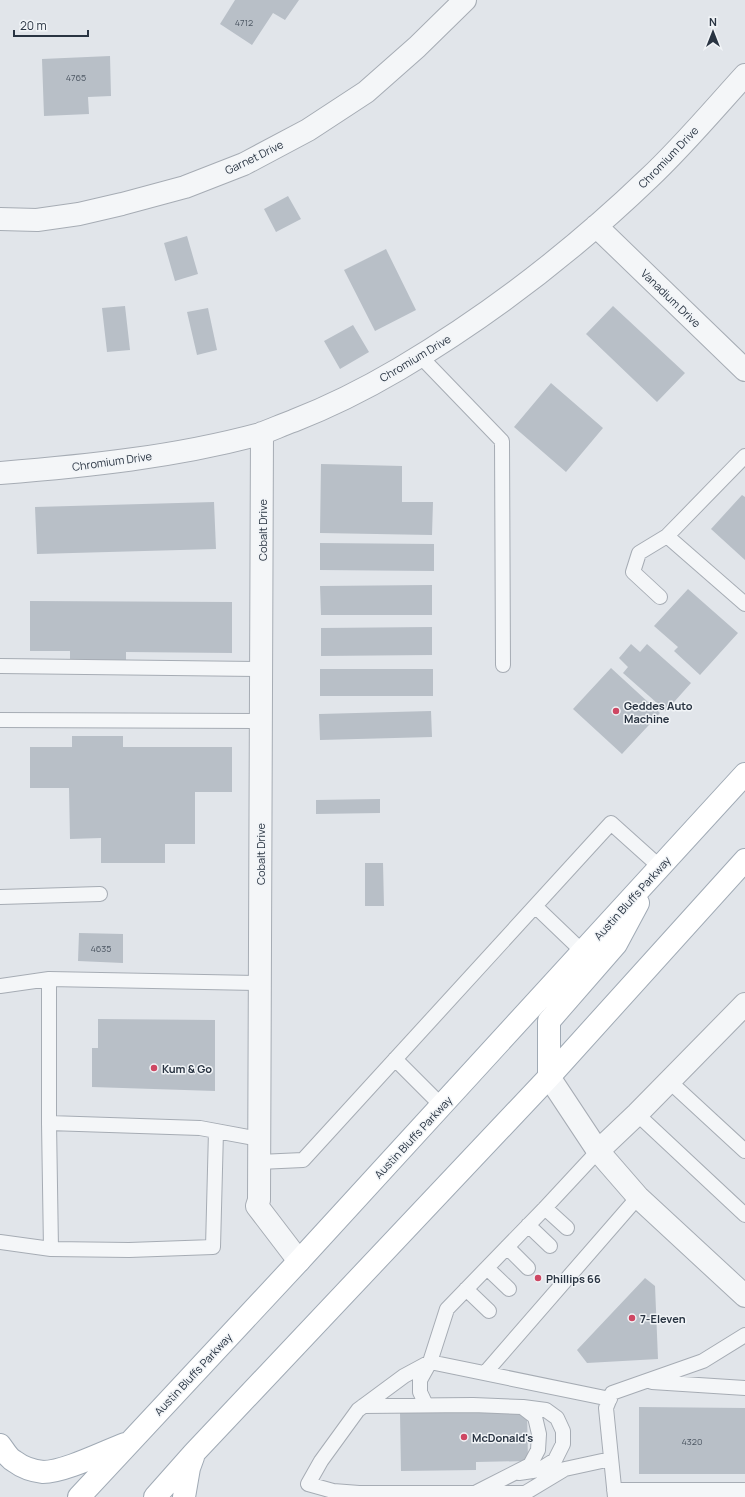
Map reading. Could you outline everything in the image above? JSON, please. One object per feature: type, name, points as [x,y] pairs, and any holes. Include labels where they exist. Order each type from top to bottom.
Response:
[{"type":"main road","name":"Austin Bluffs Parkway","points":[[79,1497],[299,1261],[745,774]]},
{"type":"main road","points":[[155,1497],[194,1453],[549,1077],[745,860]]},
{"type":"main road","points":[[549,1077],[549,1021],[616,944],[657,870]]},
{"type":"main road","points":[[0,1445],[13,1461],[32,1470],[43,1472],[68,1466],[130,1442]]},
{"type":"main road","points":[[184,1497],[189,1468],[194,1453]]},
{"type":"street","name":"Garnet Drive","points":[[0,219],[37,220],[79,214],[185,187],[244,164],[308,130],[366,92],[417,47],[464,0]]},
{"type":"street","name":"Chromium Drive","points":[[0,473],[59,468],[179,452],[262,433],[334,403],[381,379],[481,317],[525,285],[596,226],[651,177],[745,75]]},
{"type":"street","name":"Vanadium Drive","points":[[596,226],[745,370]]},
{"type":"street","name":"Cobalt Drive","points":[[262,433],[259,1200],[257,1206],[299,1261]]},
{"type":"street","points":[[598,1151],[638,1114],[745,1004]]},
{"type":"street","points":[[549,1077],[598,1151],[638,1198],[745,1296]]},
{"type":"lane","points":[[420,356],[502,441],[503,665]]},
{"type":"lane","points":[[660,597],[633,572],[639,553],[667,536],[745,456]]},
{"type":"lane","points":[[667,536],[745,604]]},
{"type":"lane","points":[[0,666],[261,669]]},
{"type":"lane","points":[[0,720],[261,721]]},
{"type":"lane","points":[[259,1162],[303,1160],[612,823],[657,870]]},
{"type":"lane","points":[[0,897],[100,894]]},
{"type":"lane","points":[[535,906],[583,952]]},
{"type":"lane","points":[[49,979],[51,1249]]},
{"type":"lane","points":[[0,986],[49,979],[260,983]]},
{"type":"lane","points":[[395,1059],[441,1106]]},
{"type":"lane","points":[[669,1081],[745,1152]]},
{"type":"lane","points":[[638,1114],[745,1215]]},
{"type":"lane","points":[[49,1123],[200,1128],[259,1139]]},
{"type":"lane","points":[[0,1242],[51,1249],[129,1250],[213,1247],[216,1131]]},
{"type":"lane","points":[[426,1405],[420,1392],[420,1380],[430,1362],[447,1309],[598,1151]]},
{"type":"lane","points":[[485,1373],[512,1334],[571,1268],[638,1198]]},
{"type":"lane","points":[[545,1208],[567,1228]]},
{"type":"lane","points":[[528,1225],[550,1246]]},
{"type":"lane","points":[[507,1247],[528,1268]]},
{"type":"lane","points":[[487,1268],[509,1289]]},
{"type":"lane","points":[[466,1289],[489,1311]]},
{"type":"lane","points":[[745,1335],[703,1361],[612,1393],[606,1408],[615,1494],[745,1490]]},
{"type":"lane","points":[[610,1399],[430,1362],[404,1376],[358,1410],[321,1461],[308,1484],[333,1491],[359,1494],[524,1493],[565,1469],[612,1459]]},
{"type":"lane","points":[[647,1381],[745,1388]]},
{"type":"lane","points":[[363,1406],[426,1405],[522,1407],[546,1410],[557,1418],[563,1431],[563,1444],[555,1460],[539,1470],[511,1475]]},
{"type":"lane","points":[[475,1493],[530,1465],[538,1450],[539,1434],[535,1417],[522,1407]]},
{"type":"building","points":[[235,0],[299,0],[285,20],[273,13],[252,45],[220,24]]},
{"type":"building","points":[[110,56],[111,96],[88,97],[89,114],[44,116],[42,59]]},
{"type":"building","points":[[288,196],[301,219],[276,232],[264,209]]},
{"type":"building","points":[[187,236],[198,274],[175,281],[164,243]]},
{"type":"building","points":[[386,249],[416,310],[375,331],[344,270]]},
{"type":"building","points":[[125,306],[130,350],[107,352],[102,308]]},
{"type":"building","points":[[613,306],[685,373],[657,402],[586,334]]},
{"type":"building","points":[[208,308],[217,350],[197,355],[187,312]]},
{"type":"building","points":[[353,325],[369,352],[340,369],[324,341]]},
{"type":"building","points":[[551,383],[603,428],[566,472],[514,427]]},
{"type":"building","points":[[321,464],[402,466],[402,502],[433,502],[432,535],[320,533]]},
{"type":"building","points":[[742,495],[745,497],[745,560],[711,529]]},
{"type":"building","points":[[214,502],[216,549],[37,554],[35,507]]},
{"type":"building","points":[[320,543],[434,544],[434,571],[320,570]]},
{"type":"building","points":[[432,585],[432,615],[321,615],[320,586]]},
{"type":"building","points":[[688,589],[738,633],[700,675],[674,651],[678,647],[654,626]]},
{"type":"building","points":[[30,601],[232,602],[232,653],[126,652],[126,660],[70,660],[70,651],[30,651]]},
{"type":"building","points":[[432,627],[432,655],[321,656],[321,628]]},
{"type":"building","points":[[631,644],[640,652],[647,644],[691,683],[666,711],[623,673],[628,667],[619,658]]},
{"type":"building","name":"Geddes Auto Machine","points":[[611,668],[660,713],[622,754],[573,709]]},
{"type":"building","points":[[320,669],[433,669],[433,696],[320,696]]},
{"type":"building","points":[[431,711],[432,737],[320,740],[319,714]]},
{"type":"building","points":[[72,736],[123,736],[123,747],[232,747],[232,792],[195,792],[195,844],[165,844],[165,863],[101,863],[101,838],[70,839],[69,788],[30,788],[30,747],[72,747]]},
{"type":"building","points":[[380,799],[380,813],[316,814],[316,800]]},
{"type":"building","points":[[365,863],[383,863],[384,906],[365,906]]},
{"type":"building","points":[[79,933],[123,934],[123,963],[78,961]]},
{"type":"building","name":"Kum & Go","points":[[98,1019],[215,1020],[215,1091],[92,1087],[92,1048],[98,1048]]},
{"type":"building","name":"7-Eleven","points":[[645,1278],[655,1286],[658,1359],[587,1363],[577,1350]]},
{"type":"building","points":[[639,1407],[745,1408],[745,1474],[639,1474]]},
{"type":"building","name":"McDonald's","points":[[527,1411],[528,1461],[476,1462],[476,1470],[401,1471],[400,1413]]},
{"type":"place","name":"Geddes Auto Machine","points":[[616,711]]},
{"type":"place","name":"Kum & Go","points":[[154,1068]]},
{"type":"place","name":"Phillips 66","points":[[538,1278]]},
{"type":"place","name":"7-Eleven","points":[[632,1318]]},
{"type":"place","name":"McDonald's","points":[[464,1437]]}]
